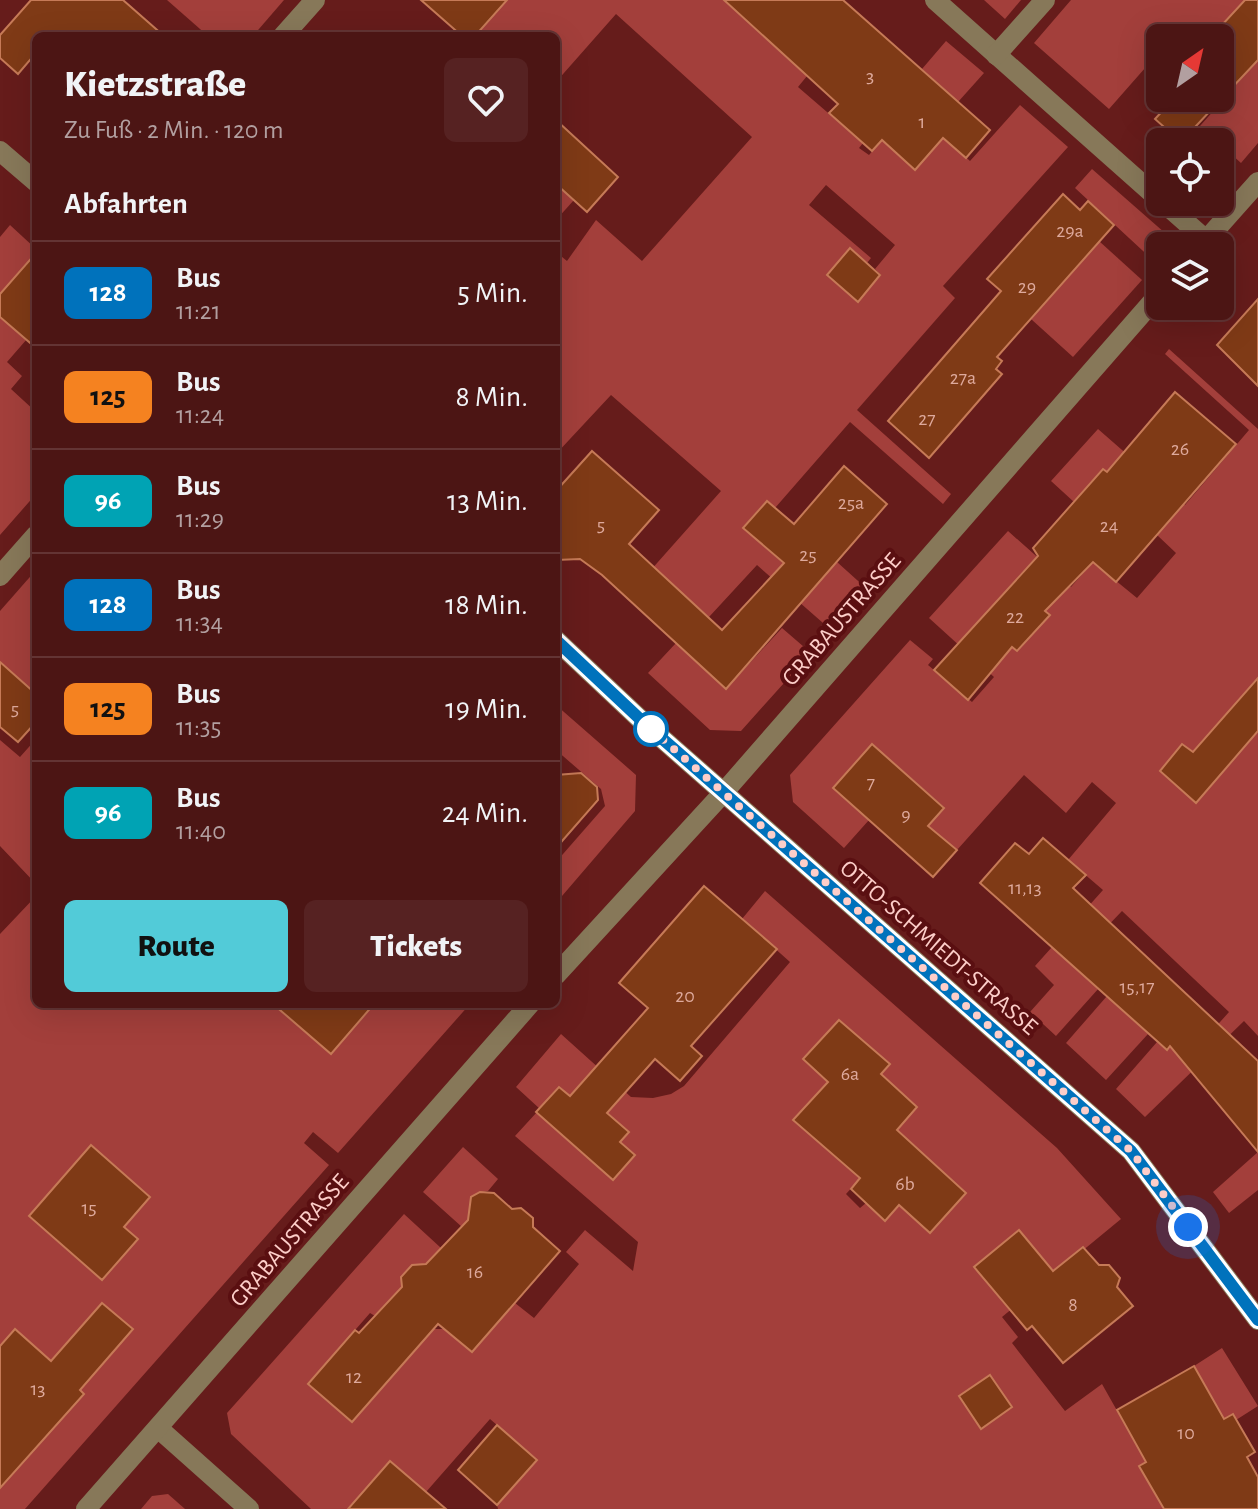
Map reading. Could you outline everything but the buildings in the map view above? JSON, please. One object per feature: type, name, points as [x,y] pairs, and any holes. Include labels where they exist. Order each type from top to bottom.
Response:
[{"type":"street","points":[[287,32],[315,0]]},
{"type":"street","points":[[935,0],[1146,188]]},
{"type":"street","points":[[996,55],[1045,0]]},
{"type":"street","points":[[0,151],[32,179]]},
{"type":"street","points":[[1214,232],[1258,182]]},
{"type":"street","points":[[1176,216],[1193,232]]},
{"type":"street","name":"GRABAUSTRASSE","points":[[560,971],[724,792],[1146,309]]},
{"type":"street","points":[[0,576],[32,540]]},
{"type":"street","name":"OTTO-SCHMIEDT-STRASSE","points":[[560,644],[1131,1151],[1258,1320]]},
{"type":"street","name":"GRABAUSTRASSE","points":[[86,1509],[526,1008]]},
{"type":"street","points":[[158,1428],[249,1509]]},
{"type":"shaded area","points":[[167,0],[284,0],[256,32],[203,32]]},
{"type":"shaded area","points":[[507,0],[724,0],[807,76],[798,87],[863,143],[859,148],[869,155],[882,140],[915,169],[944,137],[970,161],[1020,105],[1068,147],[943,286],[955,298],[857,410],[951,494],[943,504],[850,422],[775,508],[766,501],[743,527],[784,564],[806,597],[837,562],[867,589],[831,630],[757,565],[709,617],[671,583],[644,613],[626,598],[721,491],[611,395],[560,450],[560,255],[567,261],[596,220],[642,261],[752,137],[616,14],[560,77],[560,32],[479,32]],"holes":[[[826,185],[895,245],[875,269],[881,275],[858,301],[827,275],[850,248],[867,263],[871,258],[809,205]]]},
{"type":"shaded area","points":[[984,0],[1021,0],[1005,19]]},
{"type":"shaded area","points":[[1071,0],[1245,0],[1234,11],[1258,33],[1258,143],[1241,163],[1234,157],[1234,128],[1200,126],[1212,112],[1234,112],[1234,24],[1146,24],[1146,67],[1109,109],[1034,43]]},
{"type":"shaded area","points":[[946,41],[984,73],[958,102],[922,69]]},
{"type":"shaded area","points":[[1092,169],[1164,232],[1146,232],[1146,254],[1075,188]]},
{"type":"shaded area","points":[[560,188],[574,200],[560,216]]},
{"type":"shaded area","points":[[10,225],[32,245],[32,258],[0,294],[0,237]]},
{"type":"shaded area","points":[[1099,241],[1142,280],[1073,357],[1031,319]]},
{"type":"shaded area","points":[[16,316],[32,329],[32,333],[7,362],[22,376],[11,389],[32,408],[32,499],[0,535],[0,317],[8,324]]},
{"type":"shaded area","points":[[1169,349],[1258,429],[1258,1036],[1244,1021],[1145,1117],[1116,1089],[1157,1042],[1166,1050],[1179,1036],[1195,1050],[1229,1012],[1122,911],[1079,956],[1099,988],[1056,1036],[1030,1012],[1054,985],[1035,966],[1103,890],[1068,860],[1116,803],[1092,782],[1066,813],[1024,775],[957,850],[928,826],[944,807],[872,744],[834,788],[869,820],[844,848],[793,802],[790,775],[910,640],[933,659],[928,665],[972,702],[994,677],[929,618],[1008,531],[1071,587],[1093,562],[1137,598],[1176,553],[1157,535],[1166,524],[1103,469],[1074,502],[1051,481],[1098,429],[1185,505],[1249,430],[1165,354]]},
{"type":"shaded area","points":[[32,575],[32,690],[0,662],[0,611]]},
{"type":"shaded area","points":[[782,628],[811,653],[741,731],[710,730],[648,673],[676,643],[726,689]]},
{"type":"shaded area","points":[[560,708],[636,775],[635,811],[560,898],[560,857],[605,806],[601,789],[560,753]]},
{"type":"shaded area","points":[[0,740],[20,757],[32,744],[32,880],[0,846]]},
{"type":"shaded area","points":[[765,891],[1057,1148],[1121,1219],[1002,1317],[1018,1337],[1012,1343],[1065,1411],[1102,1384],[1146,1462],[1164,1509],[498,1509],[497,1505],[537,1460],[490,1419],[426,1492],[351,1509],[311,1509],[231,1434],[227,1413],[404,1214],[441,1248],[424,1318],[435,1329],[445,1329],[515,1303],[534,1318],[579,1264],[566,1252],[585,1230],[633,1271],[638,1242],[515,1136],[537,1112],[613,1180],[635,1155],[620,1142],[628,1132],[607,1112],[598,1122],[559,1087],[540,1109],[516,1087],[561,1034],[631,1097],[653,1098],[671,1094],[684,1086],[790,962],[742,919]],"holes":[[[887,1149],[899,1205],[885,1221],[866,1203],[860,1208],[846,1194]],[[370,1313],[375,1316],[399,1368],[352,1422],[308,1384]],[[989,1375],[1011,1407],[981,1428],[959,1396]]]},
{"type":"shaded area","points":[[32,900],[32,1008],[466,1008],[338,1153],[313,1132],[304,1143],[329,1165],[25,1509],[0,1509],[0,1402],[43,1440],[84,1394],[15,1330],[0,1346],[0,934]]},
{"type":"shaded area","points":[[1107,996],[1148,1034],[1106,1080],[1066,1043]]},
{"type":"shaded area","points":[[463,1147],[498,1179],[488,1191],[477,1193],[470,1199],[470,1217],[462,1227],[423,1192]]},
{"type":"shaded area","points":[[1258,1152],[1258,1190],[1229,1213],[1213,1192]]},
{"type":"shaded area","points":[[1222,1348],[1258,1406],[1236,1420],[1232,1414],[1224,1419],[1194,1366]]},
{"type":"shaded area","points":[[168,1494],[185,1509],[141,1509],[152,1496]]},
{"type":"bus line","name":"128","points":[[560,644],[641,720],[1131,1151],[1258,1320]]},
{"type":"route","points":[[651,729],[641,720],[1131,1151],[1188,1227]]}]
